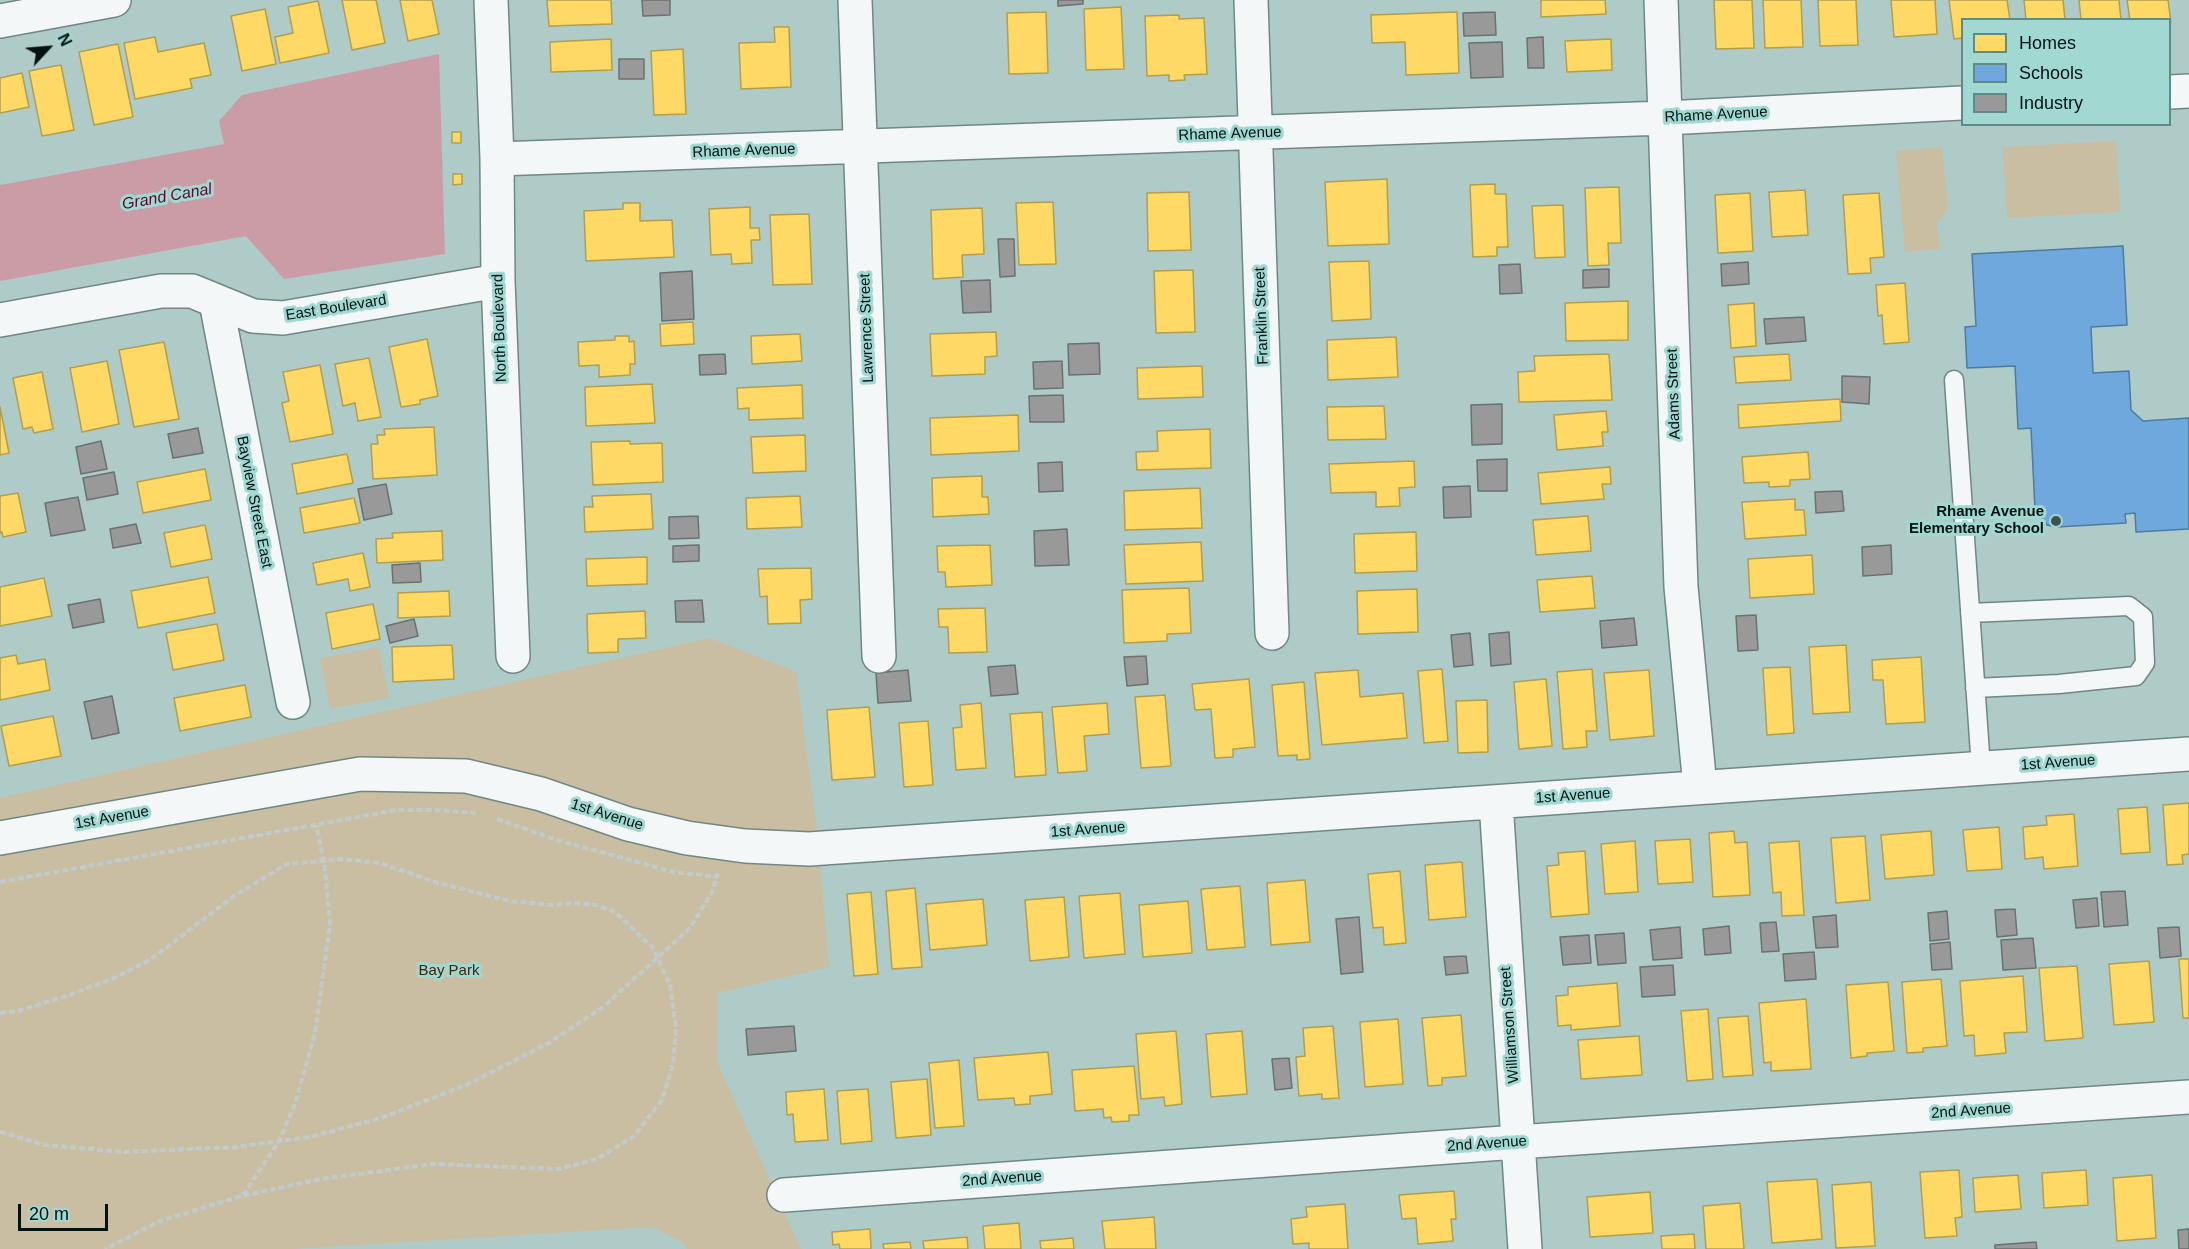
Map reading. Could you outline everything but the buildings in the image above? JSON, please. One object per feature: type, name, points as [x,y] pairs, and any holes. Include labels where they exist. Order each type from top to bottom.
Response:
[{"type":"street","points":[[0,21],[114,0]]},
{"type":"street","name":"North Boulevard","points":[[491,0],[497,159],[498,281],[513,656]]},
{"type":"street","name":"Lawrence Street","points":[[855,0],[879,656]]},
{"type":"street","name":"Franklin Street","points":[[1251,0],[1272,633]]},
{"type":"street","name":"Adams Street","points":[[1661,0],[1681,587],[1700,787]]},
{"type":"street","points":[[2171,92],[2189,91]]},
{"type":"street","name":"Rhame Avenue","points":[[497,159],[1665,118],[1961,103]]},
{"type":"street","name":"East Boulevard","points":[[0,320],[161,291],[192,291],[254,316],[283,318],[498,281]]},
{"type":"street","name":"Bayview Street East","points":[[216,302],[293,702]]},
{"type":"street","name":"1st Avenue","points":[[0,838],[360,774],[466,776],[541,794],[628,824],[687,838],[728,844],[809,849],[2189,754]]},
{"type":"street","name":"Williamson Street","points":[[1496,802],[1525,1249]]},
{"type":"street","name":"2nd Avenue","points":[[784,1195],[1517,1142],[2189,1097]]},
{"type":"lane","points":[[1954,380],[1981,768]]},
{"type":"lane","points":[[1970,613],[2129,606],[2143,617],[2145,663],[2136,676],[2059,684],[1976,688]]},
{"type":"path","points":[[0,882],[397,810],[486,814]]},
{"type":"path","points":[[496,818],[557,840],[674,872],[728,878]]},
{"type":"path","points":[[242,1196],[279,1141],[295,1104],[315,1033],[330,924],[324,861],[316,825]]},
{"type":"path","points":[[0,1132],[45,1145],[124,1152],[235,1147],[310,1137],[381,1118],[464,1086],[547,1044],[603,1007],[690,928],[712,892],[728,844]]},
{"type":"path","points":[[0,1013],[18,1011],[69,995],[112,979],[150,960],[234,896],[287,864],[341,859],[380,863],[438,883],[510,901],[551,905],[576,903],[596,905],[615,912],[633,927],[653,948],[658,957],[670,985],[676,1029],[673,1064],[662,1100],[634,1136],[597,1159],[559,1169],[432,1164],[321,1179],[242,1196],[160,1221],[105,1249]]},
{"type":"green space","points":[[2116,141],[2120,212],[2007,218],[2003,147]]},
{"type":"green space","points":[[1942,147],[1948,209],[1937,223],[1940,249],[1905,252],[1896,151]]},
{"type":"green space","name":"Bay Park","points":[[710,638],[796,672],[818,837],[829,967],[717,993],[718,1064],[801,1249],[687,1249],[682,1242],[652,1227],[292,1249],[0,1249],[0,798]]},
{"type":"green space","points":[[379,647],[389,698],[330,709],[320,658]]},
{"type":"water","name":"Grand Canal","points":[[439,54],[445,254],[284,279],[246,236],[0,281],[0,185],[224,144],[219,121],[242,95]]},
{"type":"place","name":"Rhame Avenue Elementary School","points":[[2056,521]]}]
